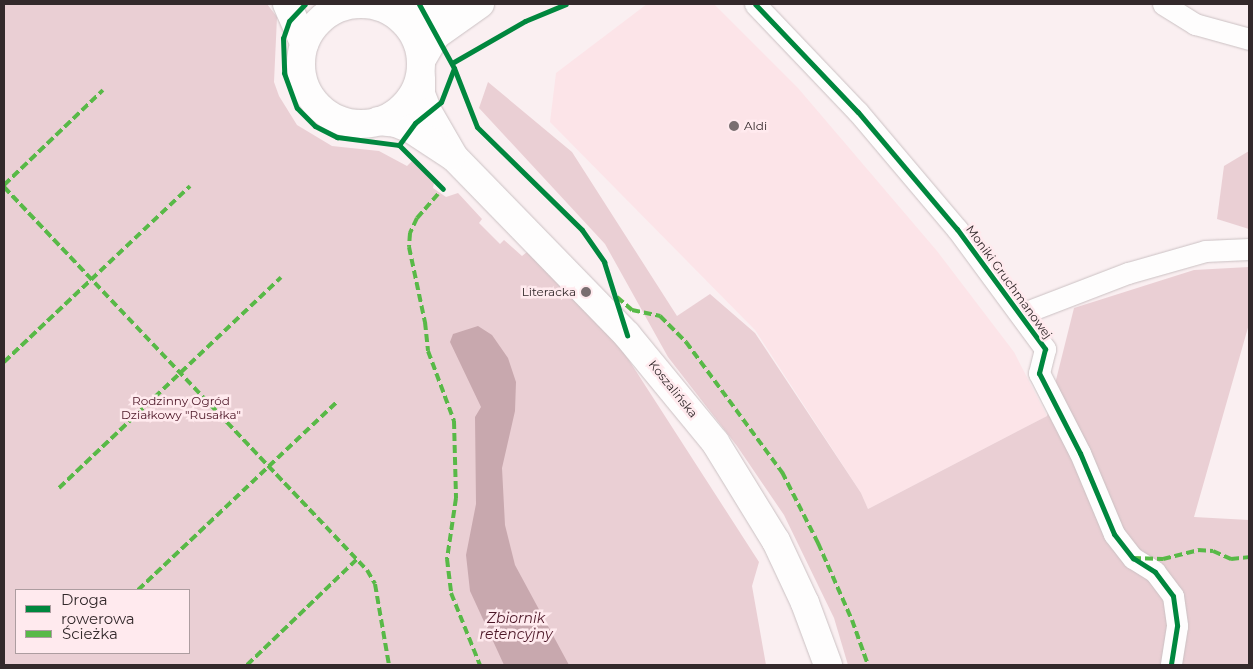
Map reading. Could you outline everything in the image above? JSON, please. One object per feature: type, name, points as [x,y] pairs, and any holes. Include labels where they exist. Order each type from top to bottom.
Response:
[{"type":"street","points":[[287,4],[304,43]]},
{"type":"street","points":[[466,4],[425,14],[394,13],[374,6],[355,4],[331,6],[317,22],[304,43],[301,62],[305,83],[316,104],[336,118],[357,124],[378,122],[397,112],[412,97],[421,68],[436,35],[480,4]]},
{"type":"street","name":"Moniki Gruchmanowej","points":[[755,4],[858,112],[957,229],[1045,349],[1038,374],[1080,453],[1114,534],[1133,558],[1155,572],[1173,596],[1177,626],[1171,665]]},
{"type":"street","points":[[1163,4],[1196,24],[1249,38]]},
{"type":"street","points":[[394,13],[409,26],[417,40],[421,68]]},
{"type":"street","name":"Koszalińska","points":[[421,68],[421,94],[428,112],[454,158]]},
{"type":"street","name":"Koszalińska","points":[[378,122],[396,123],[411,129],[454,158],[627,335],[715,442],[776,541],[805,603],[828,665]]},
{"type":"street","points":[[1021,314],[1128,273],[1205,251],[1249,249]]},
{"type":"shaded area","points":[[647,4],[714,4],[798,88],[937,251],[1014,352],[1047,416],[868,509],[861,493],[755,330],[550,122],[556,73]]},
{"type":"green space","name":"Rodzinny Ogród Działkowy \"Rusałka\"","points":[[4,4],[267,4],[277,17],[274,82],[279,96],[297,125],[332,146],[379,151],[407,166],[412,161],[434,183],[433,188],[446,197],[458,193],[482,219],[479,223],[500,244],[504,240],[522,256],[527,252],[556,272],[623,351],[759,562],[752,586],[766,665],[6,665],[4,662]]},
{"type":"green space","points":[[488,82],[572,152],[677,316],[710,294],[755,333],[861,493],[868,509],[1047,416],[1074,308],[1194,270],[1249,267],[1249,324],[1194,517],[1249,520],[1249,665],[848,665],[834,618],[784,515],[737,446],[668,357],[605,244],[479,108]]},
{"type":"green space","points":[[1249,151],[1249,229],[1217,219],[1224,166]]},
{"type":"water","name":"Zbiornik retencyjny","points":[[478,326],[492,335],[508,358],[516,382],[515,411],[502,468],[505,525],[515,565],[569,665],[504,665],[470,591],[466,555],[476,504],[475,417],[481,407],[450,342],[453,334]]},
{"type":"marked path","points":[[4,185],[103,90]]},
{"type":"marked path","points":[[4,362],[190,186]]},
{"type":"marked path","points":[[4,187],[367,570],[375,584],[389,665]]},
{"type":"marked path","points":[[438,194],[417,218],[410,233],[409,247],[425,322],[428,351],[454,421],[456,498],[447,559],[451,593],[480,665]]},
{"type":"marked path","points":[[59,488],[281,277]]},
{"type":"marked path","points":[[617,297],[632,310],[660,316],[686,342],[782,472],[818,543],[852,620],[868,665]]},
{"type":"marked path","points":[[139,589],[337,402]]},
{"type":"marked path","points":[[1133,558],[1163,559],[1198,550],[1213,551],[1231,559],[1249,557]]},
{"type":"marked path","points":[[247,665],[357,559]]},
{"type":"cycle path","points":[[305,4],[289,21],[283,38],[284,73],[297,108],[315,126],[337,137],[399,145],[443,189]]},
{"type":"cycle path","points":[[399,145],[415,123],[441,102],[454,68],[419,4]]},
{"type":"cycle path","points":[[452,63],[525,21],[566,4]]},
{"type":"cycle path","points":[[755,4],[858,112],[957,229],[1045,349],[1039,373],[1080,453],[1114,534],[1133,558],[1155,572],[1173,596],[1177,626],[1171,665]]},
{"type":"cycle path","points":[[454,68],[477,127],[582,230],[604,262],[627,335]]},
{"type":"place","name":"Aldi","points":[[734,126]]},
{"type":"place","name":"Literacka","points":[[586,292]]}]
